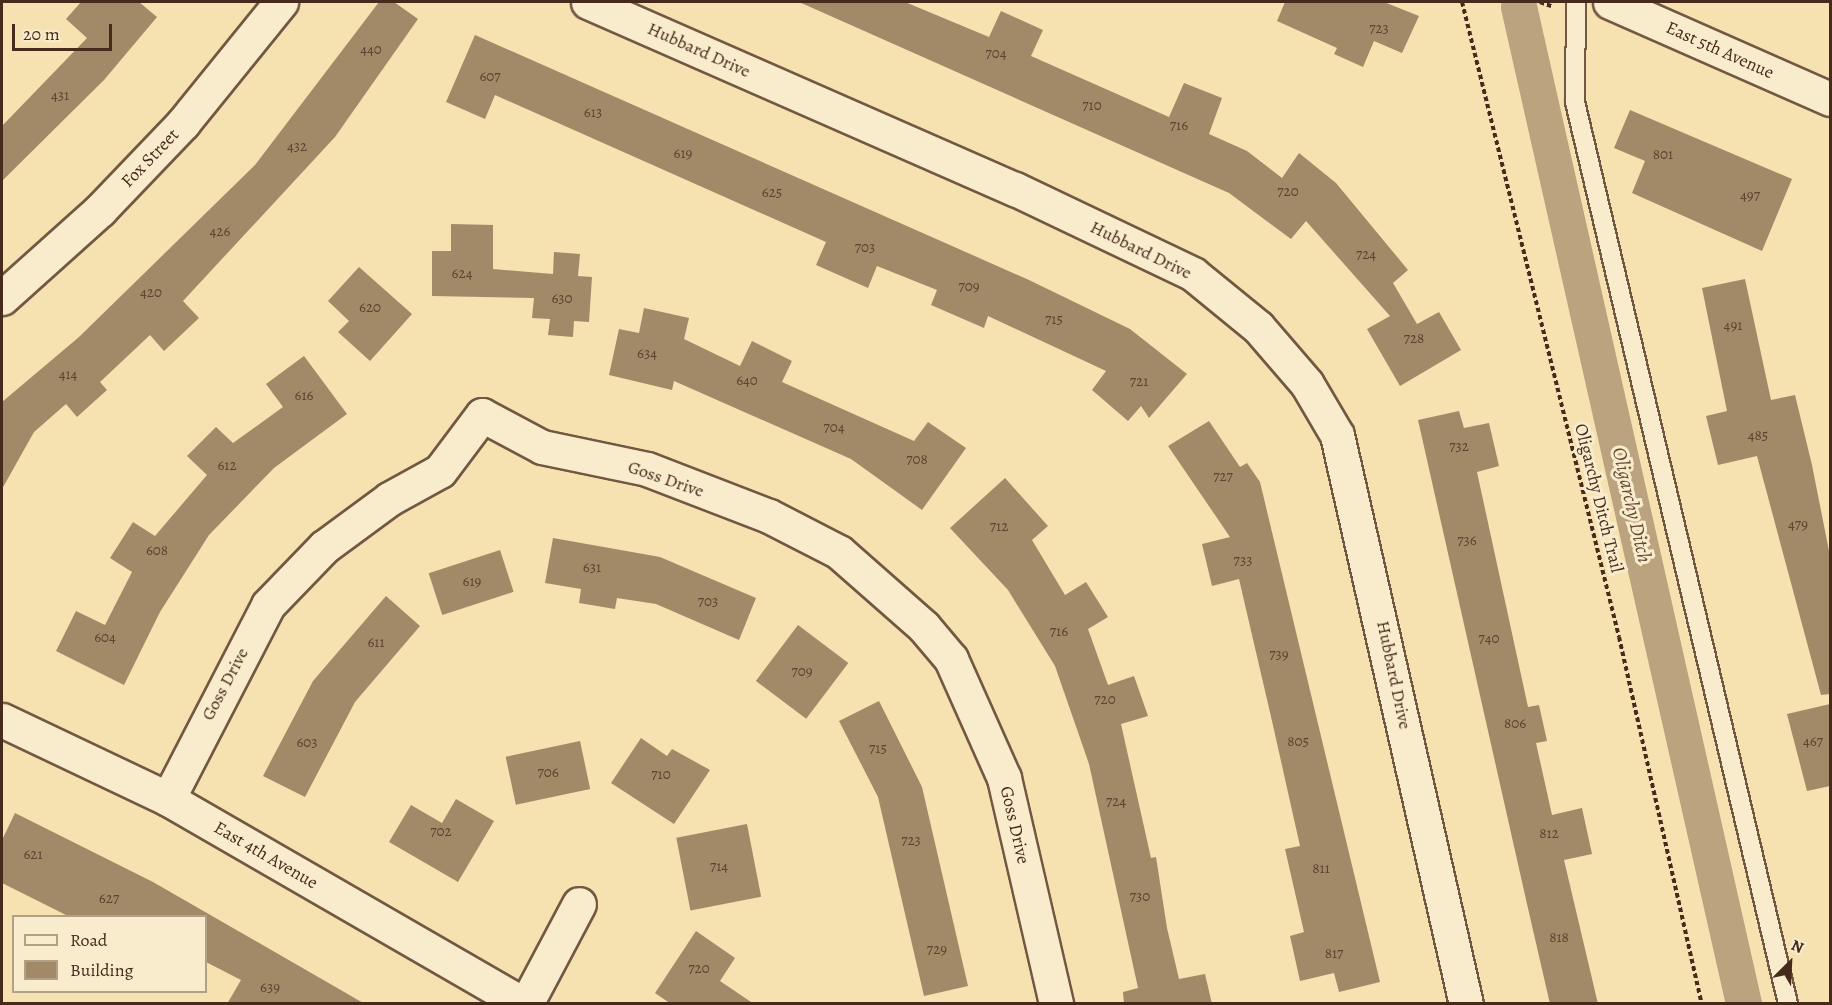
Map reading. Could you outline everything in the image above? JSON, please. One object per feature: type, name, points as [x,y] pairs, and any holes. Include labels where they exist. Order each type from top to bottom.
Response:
[{"type":"street","name":"Fox Street","points":[[2,298],[100,210],[183,123],[280,2]]},
{"type":"street","name":"Hubbard Drive","points":[[588,2],[1016,189],[1193,274],[1258,327],[1306,384],[1337,435],[1466,1004]]},
{"type":"street","name":"East 5th Avenue","points":[[1610,2],[1830,99]]},
{"type":"street","name":"Goss Drive","points":[[168,799],[268,605],[324,547],[389,499],[440,471],[482,415],[542,447],[647,469],[769,516],[840,552],[924,627],[951,659],[1004,778],[1056,1004]]},
{"type":"street","name":"East 4th Avenue","points":[[2,720],[168,799],[524,1004]]},
{"type":"street","points":[[524,1004],[579,904]]},
{"type":"lane","points":[[1576,2],[1575,102],[1788,1004]]},
{"type":"path","name":"Oligarchy Ditch Trail","points":[[1462,2],[1619,637],[1702,1004]]},
{"type":"building","points":[[81,2],[139,2],[157,17],[104,80],[2,181],[2,126],[87,38],[66,19]]},
{"type":"building","points":[[379,2],[394,2],[418,19],[335,137],[183,301],[199,318],[164,351],[150,335],[100,382],[107,390],[77,417],[66,404],[34,432],[2,489],[2,402],[79,337],[255,165]]},
{"type":"building","points":[[799,2],[905,2],[989,37],[1001,11],[1043,30],[1031,56],[1169,117],[1184,83],[1222,98],[1209,134],[1247,151],[1282,178],[1299,153],[1336,183],[1408,270],[1393,283],[1417,324],[1439,312],[1461,350],[1400,386],[1367,329],[1390,316],[1306,221],[1291,239],[1229,193]]},
{"type":"building","points":[[1285,2],[1384,2],[1419,16],[1402,53],[1374,41],[1363,67],[1334,54],[1337,48],[1277,21]]},
{"type":"building","points":[[475,35],[1029,280],[1130,329],[1187,374],[1149,418],[1141,406],[1128,421],[1092,390],[1106,371],[988,316],[984,328],[931,305],[937,290],[877,266],[868,288],[816,265],[826,242],[495,95],[485,119],[446,102]]},
{"type":"building","points":[[1630,110],[1792,179],[1762,251],[1632,193],[1645,161],[1614,148]]},
{"type":"building","points":[[451,224],[493,225],[493,269],[553,274],[554,252],[580,254],[578,276],[592,277],[589,322],[574,321],[573,337],[548,335],[550,319],[532,318],[534,298],[432,296],[432,251],[451,251]]},
{"type":"building","points":[[359,267],[412,314],[370,361],[338,332],[349,321],[328,301]]},
{"type":"building","points":[[1745,279],[1771,400],[1795,395],[1812,465],[1830,556],[1830,694],[1821,695],[1757,456],[1718,465],[1706,416],[1727,411],[1702,288]]},
{"type":"building","points":[[644,308],[689,318],[684,339],[740,366],[752,341],[792,361],[782,382],[914,441],[928,422],[966,448],[922,510],[851,459],[674,381],[672,390],[609,375],[619,329],[639,333]]},
{"type":"building","points":[[304,356],[347,414],[274,468],[209,535],[160,612],[124,685],[56,651],[76,611],[105,625],[132,572],[110,558],[133,522],[155,536],[207,475],[187,456],[216,427],[233,443],[283,407],[266,384]]},
{"type":"building","points":[[1459,411],[1464,428],[1489,423],[1499,466],[1477,472],[1528,707],[1539,705],[1547,741],[1536,743],[1552,815],[1582,808],[1592,854],[1564,860],[1598,1004],[1550,1004],[1418,420]]},
{"type":"building","points":[[1209,421],[1240,467],[1247,463],[1260,482],[1380,982],[1339,992],[1334,973],[1300,981],[1290,936],[1304,932],[1285,849],[1300,846],[1272,721],[1239,579],[1212,586],[1202,544],[1230,537],[1168,446]]},
{"type":"building","points":[[1005,478],[1048,526],[1032,540],[1065,595],[1086,582],[1108,617],[1088,629],[1108,685],[1134,676],[1148,716],[1121,724],[1151,858],[1156,857],[1167,928],[1179,979],[1205,974],[1212,1004],[1124,1004],[1123,992],[1138,988],[1089,764],[1055,666],[1008,590],[950,528]]},
{"type":"building","points":[[553,538],[660,557],[756,598],[739,640],[656,604],[617,598],[615,609],[579,603],[581,589],[545,583]]},
{"type":"building","points":[[500,550],[514,592],[442,615],[429,573]]},
{"type":"building","points":[[386,596],[420,626],[355,702],[305,797],[263,776],[313,681]]},
{"type":"building","points":[[798,625],[848,663],[806,719],[756,681]]},
{"type":"building","points":[[879,701],[922,787],[968,986],[924,996],[878,797],[839,721]]},
{"type":"building","points":[[1830,704],[1830,786],[1807,791],[1787,714]]},
{"type":"building","points":[[641,738],[667,756],[672,749],[710,770],[674,824],[611,783]]},
{"type":"building","points":[[580,741],[590,789],[516,805],[506,757]]},
{"type":"building","points":[[456,799],[494,821],[458,882],[389,842],[411,805],[442,823]]},
{"type":"building","points":[[15,813],[153,882],[365,1004],[227,1004],[241,980],[207,963],[207,915],[66,915],[2,883],[2,840]]},
{"type":"building","points":[[747,824],[761,897],[690,910],[676,838]]},
{"type":"building","points":[[696,931],[735,958],[720,981],[754,1004],[671,1004],[655,993]]},
{"type":"waterway","name":"Oligarchy Ditch","points":[[1519,7],[1744,1004]]}]
